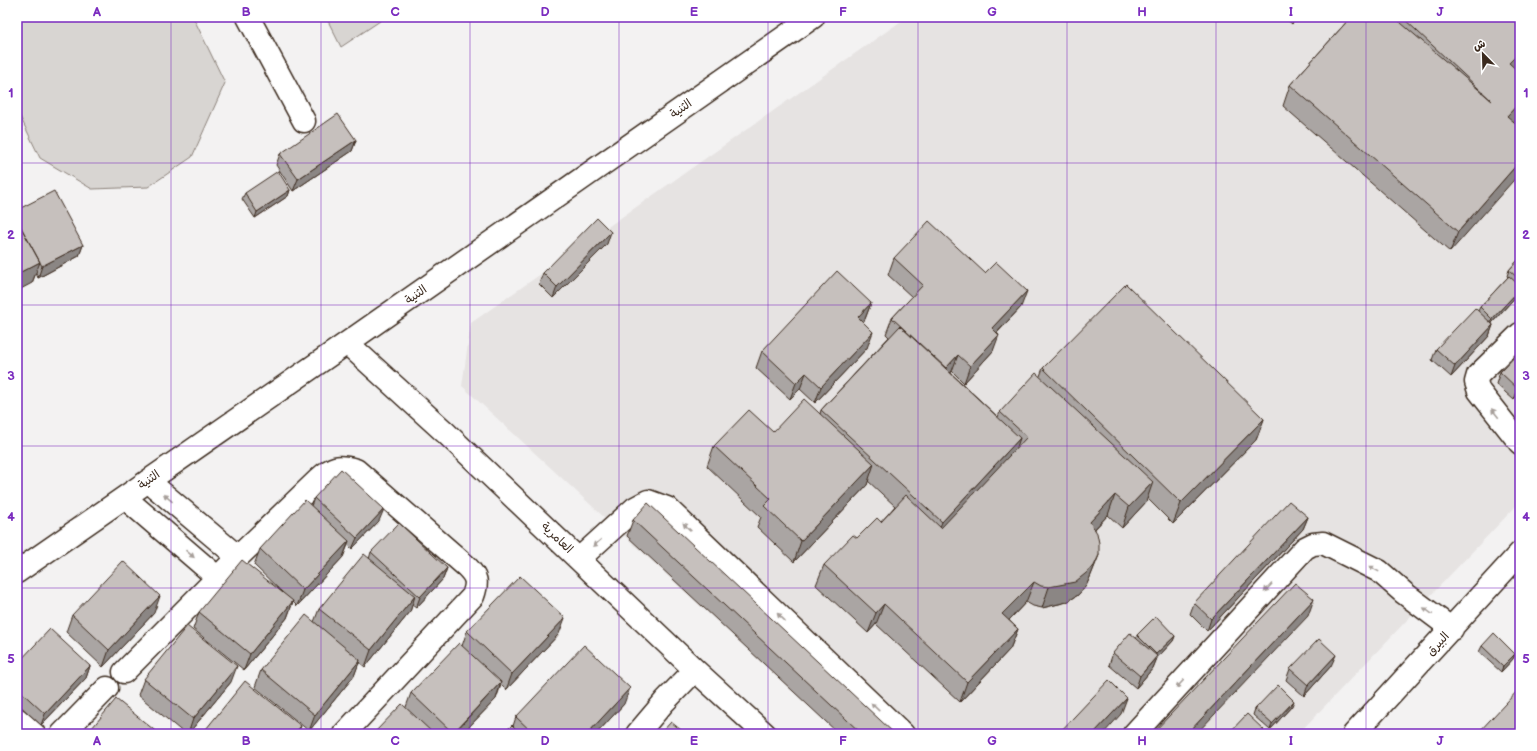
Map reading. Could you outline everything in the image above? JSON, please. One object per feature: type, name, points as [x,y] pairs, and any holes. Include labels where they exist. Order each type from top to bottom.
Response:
[{"type":"street","points":[[248,17],[304,121]]},
{"type":"street","name":"الثنية","points":[[17,572],[813,17]]},
{"type":"street","points":[[1520,334],[1478,375],[1476,382],[1479,392],[1520,443]]},
{"type":"street","name":"العامرية","points":[[347,343],[447,434],[695,670],[765,734]]},
{"type":"street","points":[[124,672],[238,557],[329,470],[343,466],[356,470],[474,574],[476,586],[473,596],[344,734]]},
{"type":"street","points":[[148,481],[238,557]]},
{"type":"street","points":[[125,498],[218,578]]},
{"type":"street","points":[[579,559],[635,508],[648,501],[667,508],[903,734]]},
{"type":"street","points":[[1134,734],[1305,548],[1313,544],[1323,543],[1379,571],[1404,593],[1452,629]]},
{"type":"street","name":"البيرق","points":[[1354,734],[1452,629],[1520,553]]},
{"type":"street","points":[[638,734],[695,670]]},
{"type":"street","points":[[62,734],[108,688]]},
{"type":"street","points":[[17,719],[34,734]]},
{"type":"shaded area","points":[[17,17],[193,17],[225,83],[192,157],[148,187],[92,189],[40,158],[17,110]]},
{"type":"shaded area","points":[[326,17],[386,17],[341,47]]},
{"type":"shaded area","points":[[907,17],[1520,17],[1520,502],[1298,734],[839,734],[462,386],[471,323]]},
{"type":"building","points":[[1351,17],[1394,17],[1492,101],[1402,17],[1520,17],[1520,52],[1509,63],[1520,73],[1520,102],[1507,116],[1520,127],[1520,161],[1458,232],[1290,85]]},
{"type":"building","points":[[338,114],[356,140],[298,179],[280,154]]},
{"type":"building","points":[[278,171],[290,190],[257,212],[245,193]]},
{"type":"building","points":[[54,191],[83,245],[42,266],[17,220],[17,210]]},
{"type":"building","points":[[597,218],[611,232],[557,287],[543,273]]},
{"type":"building","points":[[17,220],[40,262],[17,274]]},
{"type":"building","points":[[929,221],[985,273],[996,262],[1027,291],[992,328],[999,335],[970,366],[958,355],[946,368],[892,318],[923,285],[894,258]]},
{"type":"building","points":[[1520,258],[1520,280],[1509,270]]},
{"type":"building","points":[[837,271],[871,303],[858,317],[873,332],[821,387],[806,373],[796,383],[762,351]]},
{"type":"building","points":[[1509,276],[1520,286],[1520,289],[1492,319],[1480,307]]},
{"type":"building","points":[[1126,284],[1264,419],[1181,503],[1043,368]]},
{"type":"building","points":[[1475,308],[1493,325],[1455,366],[1436,349]]},
{"type":"building","points":[[900,326],[1020,438],[942,522],[821,410]]},
{"type":"building","points":[[1520,351],[1520,386],[1518,389],[1500,372]]},
{"type":"building","points":[[1036,373],[1153,482],[1129,507],[1115,495],[1090,522],[1097,533],[1099,555],[1094,566],[1085,574],[1075,582],[1049,587],[1041,586],[1034,582],[1002,614],[1018,629],[967,682],[884,604],[876,613],[824,565],[853,535],[857,538],[877,518],[881,522],[906,495],[941,528],[1027,437],[1000,412]]},
{"type":"building","points":[[804,399],[874,464],[801,541],[764,506],[771,499],[714,446],[749,410],[773,432]]},
{"type":"building","points":[[341,469],[384,509],[357,538],[314,498]]},
{"type":"building","points":[[305,500],[349,541],[303,590],[260,549]]},
{"type":"building","points":[[1289,501],[1308,517],[1211,619],[1194,603]]},
{"type":"building","points":[[648,503],[895,734],[862,734],[633,520]]},
{"type":"building","points":[[399,523],[447,568],[420,597],[371,552]]},
{"type":"building","points":[[364,554],[415,596],[371,650],[319,609]]},
{"type":"building","points":[[242,560],[293,601],[250,654],[199,612]]},
{"type":"building","points":[[123,561],[160,596],[109,650],[72,615]]},
{"type":"building","points":[[520,576],[565,618],[512,674],[467,631]]},
{"type":"building","points":[[1295,583],[1314,599],[1187,734],[1152,734]]},
{"type":"building","points":[[306,615],[360,660],[315,715],[261,670]]},
{"type":"building","points":[[1156,616],[1175,636],[1156,654],[1137,635]]},
{"type":"building","points":[[187,626],[237,666],[193,719],[144,679]]},
{"type":"building","points":[[50,629],[90,666],[45,714],[17,688],[17,664]]},
{"type":"building","points":[[1130,633],[1157,656],[1140,676],[1113,653]]},
{"type":"building","points":[[1494,633],[1515,654],[1503,666],[1482,646]]},
{"type":"building","points":[[1319,639],[1336,655],[1308,685],[1290,669]]},
{"type":"building","points":[[459,643],[501,682],[453,733],[411,693]]},
{"type":"building","points":[[584,645],[630,688],[587,734],[534,734],[516,717]]},
{"type":"building","points":[[1109,680],[1127,698],[1093,734],[1058,734]]},
{"type":"building","points":[[245,681],[301,726],[294,734],[202,734]]},
{"type":"building","points":[[1278,685],[1294,701],[1272,724],[1255,709]]},
{"type":"building","points":[[1520,688],[1520,734],[1477,734]]},
{"type":"building","points":[[116,699],[159,734],[87,734]]},
{"type":"building","points":[[402,704],[434,734],[373,734]]},
{"type":"building","points":[[1247,714],[1264,730],[1260,734],[1228,734]]},
{"type":"building","points":[[671,722],[686,734],[660,734]]},
{"type":"building","points":[[512,725],[521,734],[503,734]]}]
